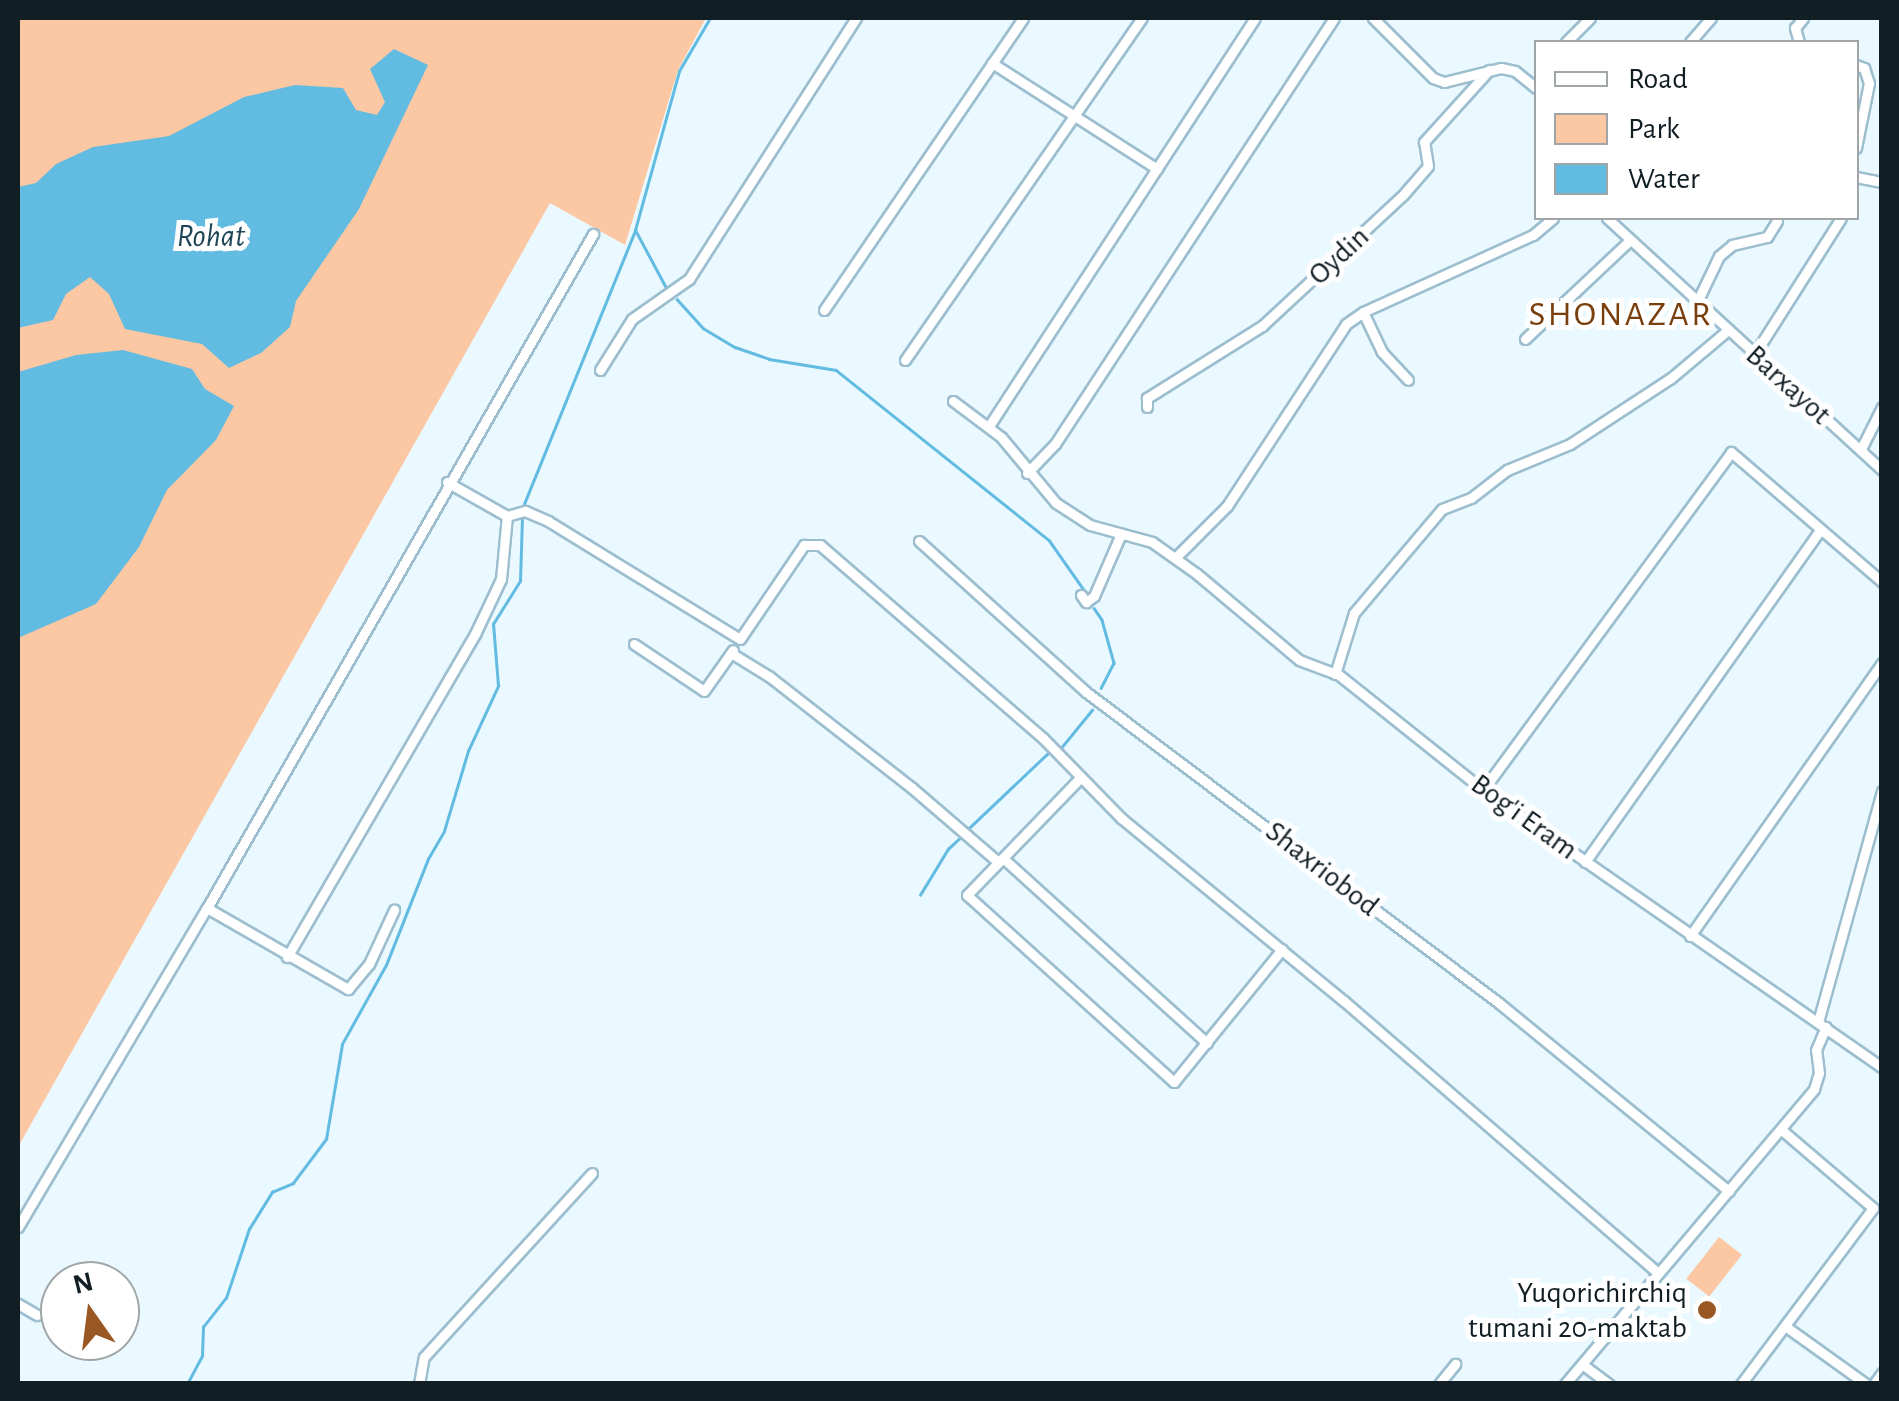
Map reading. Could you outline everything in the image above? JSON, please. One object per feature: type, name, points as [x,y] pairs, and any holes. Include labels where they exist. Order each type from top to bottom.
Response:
[{"type":"street","points":[[600,370],[632,319],[689,279],[856,18]]},
{"type":"street","points":[[824,310],[1023,18]]},
{"type":"street","points":[[905,360],[1142,18]]},
{"type":"street","points":[[988,426],[1256,18]]},
{"type":"street","points":[[1027,472],[1055,444],[1334,18]]},
{"type":"street","points":[[1374,18],[1433,78],[1444,82],[1489,70],[1515,71],[1534,86]]},
{"type":"street","points":[[1568,40],[1590,18]]},
{"type":"street","points":[[1692,40],[1710,18]]},
{"type":"street","points":[[992,62],[1157,169]]},
{"type":"street","points":[[1859,66],[1864,68],[1868,83],[1859,132]]},
{"type":"street","name":"Oydin","points":[[1147,407],[1147,398],[1262,326],[1403,195],[1428,166],[1424,142],[1489,70]]},
{"type":"street","points":[[1175,558],[1227,506],[1346,324],[1363,312],[1533,235],[1551,220]]},
{"type":"street","name":"Barxayot","points":[[1610,220],[1882,470]]},
{"type":"street","points":[[1754,354],[1840,220]]},
{"type":"street","points":[[1697,302],[1718,256],[1732,244],[1767,237],[1777,221]]},
{"type":"street","points":[[18,1227],[207,908],[593,234]]},
{"type":"street","points":[[1525,339],[1630,240]]},
{"type":"street","points":[[1363,312],[1382,352],[1408,380]]},
{"type":"street","points":[[1335,674],[1354,614],[1442,509],[1471,498],[1507,470],[1570,444],[1671,378],[1728,330]]},
{"type":"street","name":"Bog'i Eram","points":[[953,400],[988,426],[1056,504],[1090,525],[1152,542],[1299,660],[1335,674],[1483,790],[1882,1067]]},
{"type":"street","points":[[1861,450],[1882,407]]},
{"type":"street","points":[[1483,790],[1730,452],[1882,582]]},
{"type":"street","points":[[448,482],[508,516],[526,511],[548,521],[740,639]]},
{"type":"street","points":[[286,956],[475,634],[500,579],[508,516]]},
{"type":"street","points":[[1585,862],[1820,530]]},
{"type":"street","points":[[1080,595],[1086,602],[1094,596],[1120,534]]},
{"type":"street","name":"Shaxriobod","points":[[919,542],[1086,692],[1499,1004],[1729,1190]]},
{"type":"street","points":[[634,644],[704,691],[804,545],[816,543],[1043,738],[1121,818],[1282,949],[1657,1272]]},
{"type":"street","points":[[731,652],[770,677],[1000,860],[1207,1043]]},
{"type":"street","points":[[1690,936],[1879,671]]},
{"type":"street","points":[[1082,777],[966,895],[1174,1082],[1282,949]]},
{"type":"street","points":[[1783,1131],[1819,1081],[1816,1050],[1878,821],[1882,791]]},
{"type":"street","points":[[207,908],[348,989],[369,964],[394,910]]},
{"type":"street","points":[[1565,1384],[1774,1132],[1783,1131],[1874,1208],[1741,1384]]},
{"type":"street","points":[[418,1384],[424,1357],[592,1173]]},
{"type":"street","points":[[18,1304],[37,1315]]},
{"type":"street","points":[[1785,1326],[1870,1384],[1882,1372]]},
{"type":"street","points":[[1439,1384],[1455,1364]]},
{"type":"street","points":[[1582,1364],[1609,1384]]},
{"type":"green space","points":[[18,18],[706,18],[678,70],[625,245],[550,203],[18,1147]]},
{"type":"green space","points":[[1719,1237],[1742,1255],[1709,1297],[1686,1279]]},
{"type":"water","name":"Rohat","points":[[394,49],[428,65],[359,209],[296,301],[290,327],[261,353],[229,368],[202,344],[125,329],[109,294],[90,277],[66,294],[53,320],[18,328],[18,187],[36,183],[56,164],[93,147],[169,136],[244,97],[295,85],[343,88],[356,110],[377,115],[385,102],[370,69]]},
{"type":"water","points":[[123,350],[192,369],[205,389],[234,406],[216,440],[167,490],[139,547],[96,604],[18,638],[18,372],[76,355]]},
{"type":"waterway","points":[[524,504],[635,230],[679,71],[710,18]]},
{"type":"waterway","points":[[636,231],[666,287]]},
{"type":"waterway","points":[[677,299],[703,328],[735,347],[769,359],[836,370],[1049,540],[1087,594]]},
{"type":"waterway","points":[[187,1384],[202,1356],[203,1327],[226,1298],[249,1229],[272,1192],[293,1183],[326,1139],[342,1044],[386,965],[428,859],[444,831],[468,751],[498,686],[493,624],[520,581],[522,519]]},
{"type":"waterway","points":[[1094,608],[1102,620],[1114,663],[1101,688]]},
{"type":"waterway","points":[[1061,748],[1092,710]]},
{"type":"waterway","points":[[968,829],[1047,754]]},
{"type":"waterway","points":[[920,895],[948,849],[963,835]]},
{"type":"place","name":"Yuqorichirchiq tumani 20-maktab","points":[[1707,1310]]},
{"type":"district","name":"SHONAZAR","points":[[1621,315]]}]
